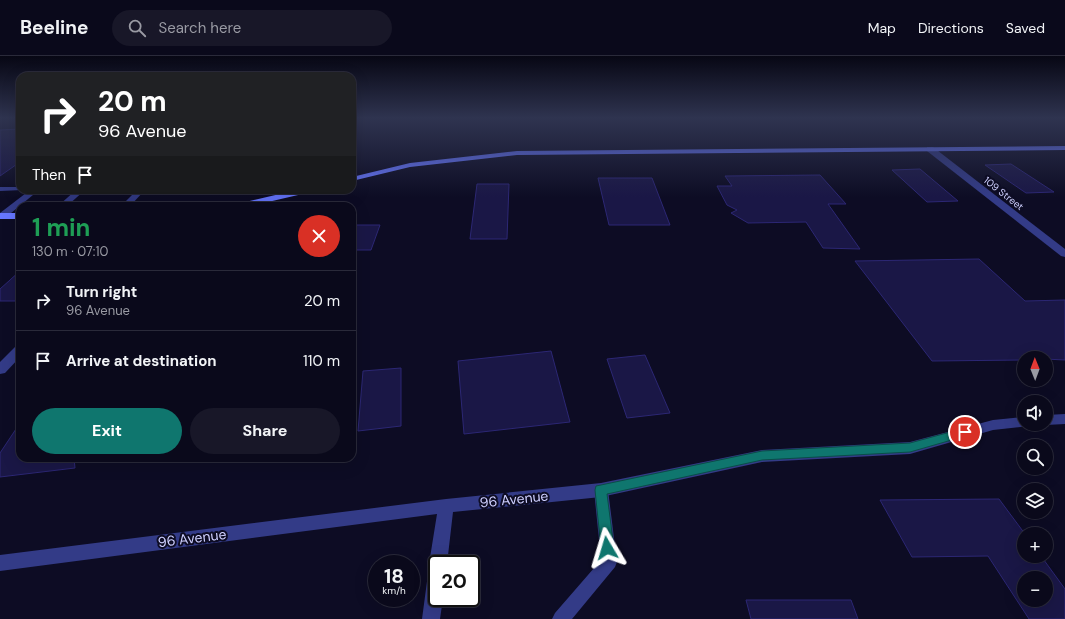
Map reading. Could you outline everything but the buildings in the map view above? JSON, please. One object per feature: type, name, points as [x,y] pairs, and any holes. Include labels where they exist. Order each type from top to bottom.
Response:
[{"type":"street","points":[[356,178],[410,165],[517,153],[1065,148]]},
{"type":"street","name":"109 Street","points":[[930,149],[1065,254]]},
{"type":"street","points":[[257,202],[291,194]]},
{"type":"street","points":[[1,216],[16,216]]},
{"type":"street","points":[[0,370],[16,353]]},
{"type":"street","points":[[1053,420],[1065,419]]},
{"type":"street","name":"96 Avenue","points":[[0,563],[446,506],[601,490],[762,456],[910,448],[993,425],[1017,423]]},
{"type":"street","points":[[439,555],[446,506]]},
{"type":"street","points":[[431,619],[433,607]]},
{"type":"lane","points":[[0,189],[16,189]]},
{"type":"lane","points":[[19,202],[30,194]]},
{"type":"lane","points":[[67,202],[76,194]]},
{"type":"lane","points":[[129,202],[137,194]]},
{"type":"lane","points":[[1,216],[16,205]]},
{"type":"lane","points":[[561,619],[609,562],[601,490]]},
{"type":"route","points":[[607,548],[601,490],[762,456],[910,448],[965,432]]}]
